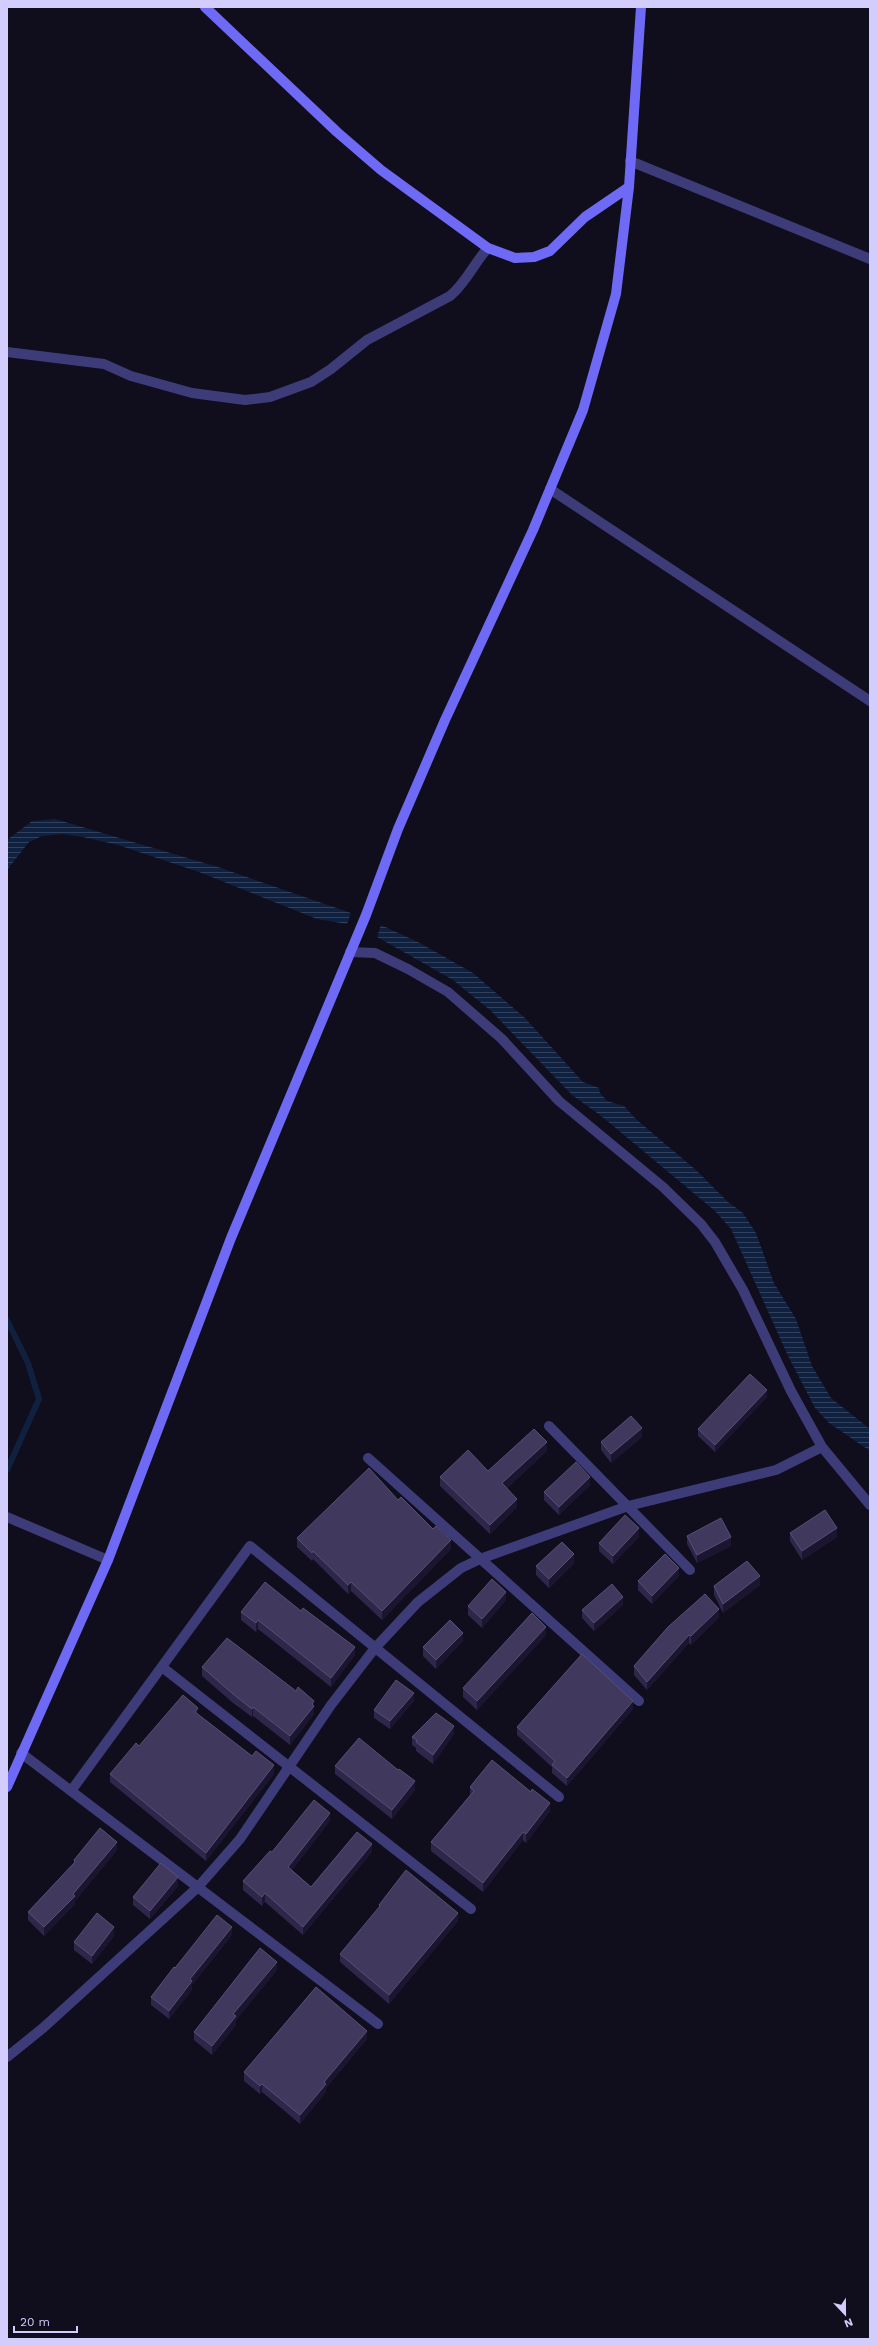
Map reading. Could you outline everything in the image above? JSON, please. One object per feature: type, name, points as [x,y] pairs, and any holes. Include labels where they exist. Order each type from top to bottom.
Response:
[{"type":"street","points":[[205,7],[337,132],[381,170],[488,248],[515,258],[534,257],[550,251],[585,217],[629,187]]},
{"type":"street","points":[[7,1787],[108,1560],[231,1238],[356,940],[412,795],[584,410],[616,294],[629,187],[641,7]]},
{"type":"street","points":[[630,162],[706,191],[870,259]]},
{"type":"street","points":[[7,352],[104,364],[131,376],[192,393],[245,400],[270,397],[311,382],[331,369],[367,340],[450,296],[459,288],[478,259],[488,248]]},
{"type":"street","points":[[550,489],[870,701]]},
{"type":"street","points":[[350,952],[375,953],[408,969],[448,992],[502,1039],[559,1101],[683,1205],[715,1242],[730,1266],[791,1391],[822,1447],[870,1505]]},
{"type":"street","points":[[549,1426],[690,1570]]},
{"type":"street","points":[[7,2057],[43,2028],[198,1887],[240,1839],[331,1705],[375,1648],[418,1602],[461,1568],[480,1559],[628,1506],[776,1470],[822,1447]]},
{"type":"street","points":[[368,1458],[639,1701]]},
{"type":"street","points":[[7,1517],[108,1560]]},
{"type":"street","points":[[71,1791],[250,1546],[559,1797]]},
{"type":"street","points":[[162,1667],[471,1909]]},
{"type":"street","points":[[21,1753],[378,2024]]},
{"type":"water","points":[[55,819],[218,867],[351,913],[347,924],[317,919],[199,872],[118,845],[63,834],[42,836],[29,842],[7,870],[7,840],[32,821]]},
{"type":"water","points":[[381,925],[420,943],[473,973],[525,1018],[583,1082],[599,1088],[600,1093],[607,1101],[624,1106],[637,1120],[696,1170],[728,1202],[743,1213],[756,1233],[774,1283],[796,1319],[812,1366],[831,1398],[870,1429],[870,1451],[829,1423],[815,1408],[788,1356],[731,1229],[715,1211],[600,1115],[572,1095],[491,1011],[453,980],[377,937]]},
{"type":"building","points":[[750,1374],[767,1390],[715,1445],[698,1429]]},
{"type":"building","points":[[631,1416],[642,1428],[611,1454],[601,1442]]},
{"type":"building","points":[[534,1429],[547,1442],[502,1483],[517,1499],[490,1525],[440,1477],[468,1450],[488,1471]]},
{"type":"building","points":[[576,1462],[590,1477],[559,1507],[544,1492]]},
{"type":"building","points":[[369,1468],[398,1500],[401,1497],[433,1529],[436,1526],[451,1540],[382,1611],[351,1582],[348,1585],[313,1551],[312,1553],[297,1538]]},
{"type":"building","points":[[825,1510],[837,1528],[802,1551],[790,1533]]},
{"type":"building","points":[[625,1515],[639,1528],[613,1556],[599,1543]]},
{"type":"building","points":[[721,1518],[731,1537],[697,1555],[687,1536]]},
{"type":"building","points":[[562,1542],[574,1554],[549,1579],[536,1566]]},
{"type":"building","points":[[665,1554],[679,1568],[652,1596],[638,1581]]},
{"type":"building","points":[[747,1561],[760,1576],[723,1604],[714,1586]]},
{"type":"building","points":[[492,1579],[506,1592],[482,1619],[468,1606]]},
{"type":"building","points":[[265,1582],[301,1611],[303,1608],[355,1647],[331,1678],[258,1620],[256,1623],[241,1612]]},
{"type":"building","points":[[612,1584],[623,1597],[594,1623],[582,1610]]},
{"type":"building","points":[[705,1594],[719,1609],[691,1636],[689,1635],[647,1682],[634,1666],[668,1627]]},
{"type":"building","points":[[532,1613],[546,1627],[477,1701],[463,1688]]},
{"type":"building","points":[[450,1620],[463,1633],[436,1660],[423,1647]]},
{"type":"building","points":[[227,1638],[296,1691],[298,1687],[314,1701],[312,1704],[314,1706],[290,1736],[253,1707],[252,1709],[202,1667]]},
{"type":"building","points":[[582,1654],[633,1701],[567,1778],[552,1765],[555,1761],[517,1727]]},
{"type":"building","points":[[396,1680],[414,1693],[390,1721],[374,1710]]},
{"type":"building","points":[[183,1695],[198,1708],[195,1712],[252,1756],[256,1751],[274,1765],[206,1853],[110,1774],[136,1743],[139,1746]]},
{"type":"building","points":[[436,1713],[454,1726],[433,1755],[412,1737]]},
{"type":"building","points":[[359,1738],[398,1770],[399,1769],[415,1781],[392,1810],[335,1766]]},
{"type":"building","points":[[492,1760],[531,1792],[532,1789],[550,1803],[526,1834],[523,1832],[483,1883],[431,1842],[474,1791],[470,1787]]},
{"type":"building","points":[[314,1800],[330,1813],[288,1867],[311,1887],[357,1832],[372,1844],[303,1927],[265,1893],[262,1897],[243,1881],[270,1851],[272,1852]]},
{"type":"building","points":[[100,1828],[117,1842],[73,1894],[75,1896],[44,1927],[28,1912],[75,1862],[74,1860]]},
{"type":"building","points":[[161,1863],[178,1877],[150,1911],[133,1897]]},
{"type":"building","points":[[406,1870],[458,1913],[389,1995],[340,1954],[380,1906],[379,1905]]},
{"type":"building","points":[[97,1913],[114,1927],[92,1956],[74,1942]]},
{"type":"building","points":[[217,1915],[232,1927],[190,1979],[192,1981],[169,2011],[151,1997]]},
{"type":"building","points":[[260,1948],[277,1962],[233,2014],[236,2016],[212,2046],[194,2032]]},
{"type":"building","points":[[316,1987],[367,2031],[324,2082],[326,2084],[300,2115],[262,2084],[260,2086],[244,2072]]},
{"type":"waterway","points":[[7,1320],[28,1363],[39,1399],[7,1470]]}]
